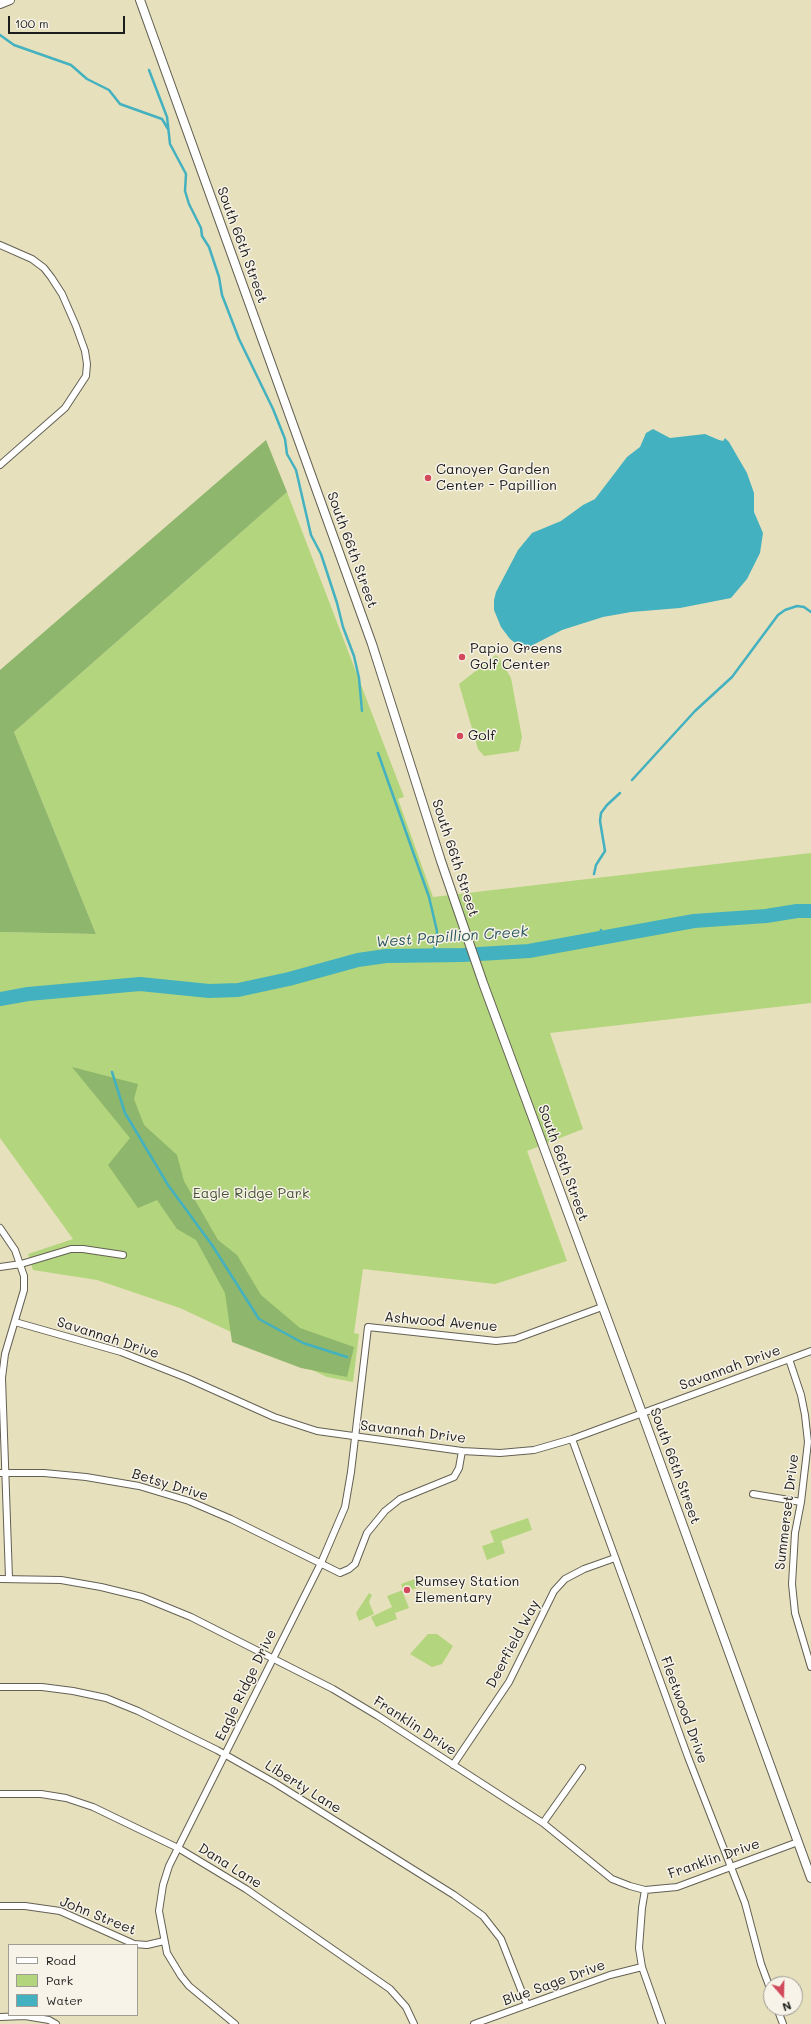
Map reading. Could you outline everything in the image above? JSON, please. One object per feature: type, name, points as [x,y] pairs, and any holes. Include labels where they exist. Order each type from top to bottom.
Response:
[{"type":"street","points":[[0,4],[10,0]]},
{"type":"street","name":"South 66th Street","points":[[140,0],[372,644],[462,923],[811,1878]]},
{"type":"street","points":[[0,245],[32,259],[44,268],[51,277],[62,294],[76,326],[87,364],[86,376],[65,408],[0,465]]},
{"type":"street","points":[[0,1228],[15,1250],[24,1276],[24,1290],[5,1354],[1,1378],[3,1473],[9,1578]]},
{"type":"street","points":[[0,1267],[21,1264],[71,1249],[83,1249],[123,1255]]},
{"type":"street","name":"Ashwood Avenue","points":[[368,1327],[496,1341],[515,1339],[602,1307]]},
{"type":"street","name":"Savannah Drive","points":[[15,1322],[121,1352],[188,1378],[290,1422],[317,1431],[462,1451],[500,1454],[534,1450],[572,1439],[811,1351]]},
{"type":"street","name":"Eagle Ridge Drive","points":[[235,2024],[189,1986],[176,1969],[167,1953],[159,1911],[163,1885],[169,1866],[272,1658],[321,1563],[345,1507],[368,1327]]},
{"type":"street","name":"Summerset Drive","points":[[789,1359],[802,1402],[808,1442],[801,1502],[795,1533],[792,1584],[795,1613],[811,1667]]},
{"type":"street","name":"Fleetwood Drive","points":[[572,1439],[688,1757],[732,1866],[745,1903],[765,1976]]},
{"type":"street","name":"Betsy Drive","points":[[3,1473],[86,1476],[139,1486],[189,1501],[217,1513],[340,1573],[349,1569],[355,1564],[367,1533],[385,1511],[400,1499],[454,1477],[459,1468],[462,1451]]},
{"type":"street","points":[[754,1494],[801,1502]]},
{"type":"street","name":"Deerfield Way","points":[[453,1766],[509,1682],[554,1591],[565,1579],[584,1569],[615,1558]]},
{"type":"street","name":"Franklin Drive","points":[[0,1579],[61,1580],[101,1587],[142,1597],[191,1617],[333,1689],[543,1823],[612,1879],[630,1886],[645,1890],[677,1887],[798,1842]]},
{"type":"street","name":"Liberty Lane","points":[[0,1687],[42,1687],[73,1691],[106,1698],[138,1711],[225,1754],[440,1886],[483,1916],[501,1939],[528,2005]]},
{"type":"street","points":[[543,1823],[582,1768]]},
{"type":"street","name":"Dana Lane","points":[[0,1794],[41,1794],[66,1798],[99,1810],[178,1848],[246,1889],[390,1989],[406,2006],[414,2024]]},
{"type":"street","points":[[645,1890],[639,1934],[642,1967],[662,2024]]},
{"type":"street","name":"John Street","points":[[0,1906],[25,1906],[60,1911],[89,1922],[134,1944]]},
{"type":"street","name":"John Street","points":[[138,1944],[147,1945],[164,1941]]},
{"type":"street","name":"Blue Sage Drive","points":[[474,2024],[610,1975],[642,1967]]},
{"type":"street","points":[[0,2017],[24,2016],[49,2020],[56,2024]]},
{"type":"green space","points":[[266,440],[287,492],[14,732],[96,934],[0,932],[0,670]]},
{"type":"green space","name":"Eagle Ridge Park","points":[[287,492],[404,797],[398,799],[433,897],[811,853],[811,1003],[550,1033],[583,1129],[527,1151],[567,1261],[495,1284],[363,1269],[354,1333],[359,1334],[353,1382],[327,1377],[180,1308],[97,1280],[33,1270],[28,1254],[73,1239],[0,1138],[0,932],[96,934],[14,732]]},
{"type":"green space","points":[[496,655],[511,678],[522,737],[519,751],[484,756],[478,749],[459,684]]},
{"type":"green space","points":[[72,1067],[138,1084],[134,1099],[144,1125],[177,1155],[184,1181],[218,1240],[237,1255],[261,1295],[300,1328],[354,1347],[347,1377],[301,1368],[232,1342],[225,1293],[196,1240],[177,1229],[157,1200],[138,1208],[108,1165],[130,1138]]},
{"type":"green space","points":[[528,1518],[532,1530],[501,1541],[505,1553],[487,1560],[482,1546],[494,1542],[490,1531]]},
{"type":"green space","points":[[418,1578],[422,1586],[403,1593],[409,1608],[395,1613],[397,1619],[376,1627],[371,1617],[392,1607],[387,1596],[403,1590],[401,1584]]},
{"type":"green space","points":[[369,1593],[372,1595],[369,1602],[374,1614],[359,1621],[356,1613]]},
{"type":"green space","points":[[428,1634],[437,1634],[453,1646],[442,1664],[432,1667],[410,1654]]},
{"type":"water","points":[[653,429],[670,438],[705,434],[723,441],[725,438],[729,442],[747,473],[754,493],[754,512],[763,533],[760,553],[747,579],[731,598],[680,608],[631,612],[603,617],[562,630],[529,647],[518,645],[510,639],[501,627],[494,610],[494,600],[496,592],[518,550],[532,533],[561,521],[583,505],[595,499],[627,457],[640,447],[646,433]]},
{"type":"waterway","points":[[0,35],[14,45],[71,65],[87,79],[109,90],[120,104],[162,119],[168,129]]},
{"type":"waterway","points":[[149,70],[167,117],[170,144],[186,174],[185,191],[189,204],[201,228],[202,236],[209,247],[219,277],[222,295],[239,339],[273,409],[285,439],[287,454],[296,470],[311,535],[321,554],[343,627],[354,656],[359,678],[362,711]]},
{"type":"waterway","points":[[632,780],[695,711],[732,677],[778,615],[785,610],[797,606],[804,607],[811,612]]},
{"type":"waterway","points":[[378,753],[429,897],[437,931],[432,956]]},
{"type":"waterway","points":[[594,874],[596,865],[605,851],[600,821],[601,813],[620,793]]},
{"type":"waterway","name":"West Papillion Creek","points":[[0,999],[28,994],[140,984],[209,991],[238,990],[289,979],[358,960],[386,956],[463,955],[529,951],[694,921],[811,911]]},
{"type":"waterway","name":"West Papillion Creek","points":[[599,938],[601,930]]},
{"type":"waterway","points":[[112,1072],[125,1113],[168,1185],[212,1245],[259,1319],[303,1343],[347,1357]]},
{"type":"place","name":"Canoyer Garden Center - Papillion","points":[[428,478]]},
{"type":"place","name":"Papio Greens Golf Center","points":[[462,657]]},
{"type":"place","name":"Golf","points":[[460,736]]},
{"type":"place","name":"Rumsey Station Elementary","points":[[407,1590]]}]
